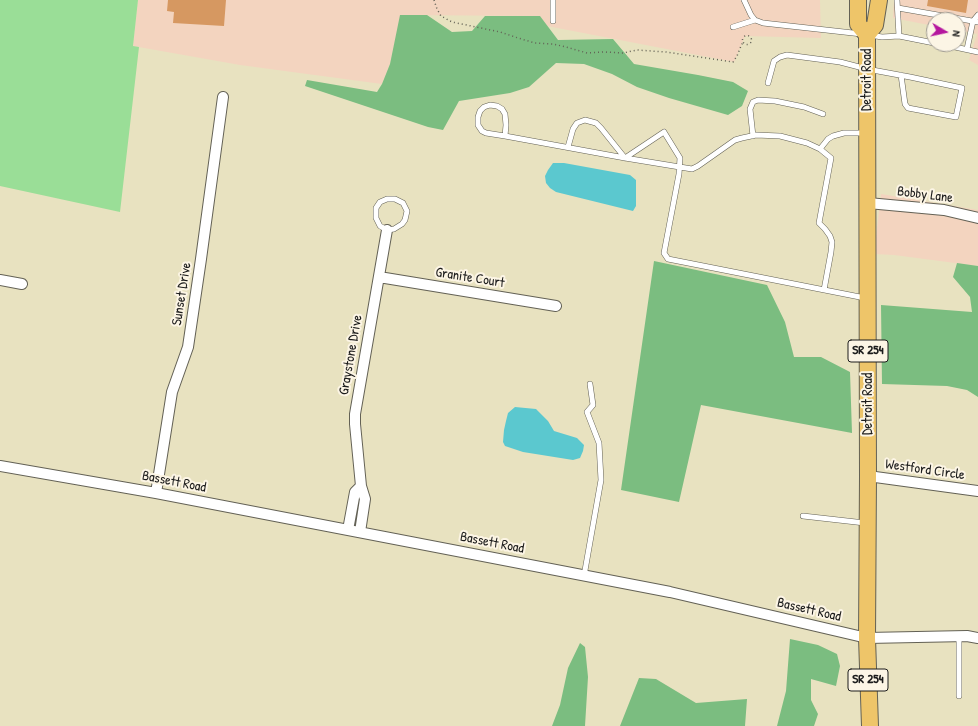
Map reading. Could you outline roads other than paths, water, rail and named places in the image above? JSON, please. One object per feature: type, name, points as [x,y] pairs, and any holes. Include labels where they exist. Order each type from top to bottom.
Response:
[{"type":"main road","name":"Detroit Road","points":[[858,0],[858,24],[867,35]]},
{"type":"main road","name":"Detroit Road","points":[[870,726],[867,638],[867,35],[875,25],[878,0]]},
{"type":"street","name":"Sunset Drive","points":[[156,493],[172,392],[188,347],[223,97]]},
{"type":"street","name":"Bobby Lane","points":[[868,203],[944,210],[978,218]]},
{"type":"street","name":"Graystone Drive","points":[[360,532],[365,499],[361,486],[355,414],[387,230]]},
{"type":"street","name":"Granite Court","points":[[379,277],[556,306]]},
{"type":"street","points":[[0,280],[22,284]]},
{"type":"street","name":"Bassett Road","points":[[0,466],[156,493],[670,592],[867,638],[959,636],[978,638]]},
{"type":"street","name":"Westford Circle","points":[[868,476],[978,491]]},
{"type":"street","points":[[348,530],[355,492],[361,486]]},
{"type":"lane","points":[[553,0],[553,21]]},
{"type":"lane","points":[[744,0],[747,9],[755,20],[763,24],[882,37],[899,36],[926,41]]},
{"type":"lane","points":[[897,0],[899,36]]},
{"type":"lane","points":[[898,8],[975,21]]},
{"type":"lane","points":[[978,15],[967,49],[978,52]]},
{"type":"lane","points":[[733,27],[755,20]]},
{"type":"lane","points":[[768,83],[774,61],[780,57],[787,55],[840,62],[867,69],[901,75],[962,88],[956,118],[908,108],[905,104],[901,75]]},
{"type":"lane","points":[[753,136],[750,109],[753,102],[758,100],[775,101],[804,106],[823,114]]},
{"type":"lane","points":[[505,136],[505,114],[502,109],[490,105],[484,107],[480,111],[478,117],[478,125],[486,133],[680,168],[692,169],[735,140],[753,136],[780,136],[807,143],[820,149],[831,158],[819,223],[830,236],[832,242],[824,290]]},
{"type":"lane","points":[[568,147],[573,128],[577,123],[585,120],[596,123],[625,158]]},
{"type":"lane","points":[[625,158],[664,132],[680,158],[680,168],[664,253],[668,259],[868,298]]},
{"type":"lane","points":[[820,149],[828,139],[833,136],[844,133],[867,133]]},
{"type":"lane","points":[[387,199],[395,199],[403,203],[407,211],[405,220],[394,229],[387,230],[380,226],[376,218],[376,208],[380,202],[387,199]]},
{"type":"lane","points":[[584,576],[601,480],[599,443],[587,412],[593,405],[590,384]]},
{"type":"lane","points":[[803,516],[868,523]]},
{"type":"lane","points":[[959,636],[960,696]]},
{"type":"water","points":[[553,163],[564,163],[630,175],[636,180],[636,206],[633,211],[556,192],[546,183],[545,176]]},
{"type":"water","points":[[515,407],[536,409],[548,421],[554,431],[577,438],[584,445],[580,458],[573,460],[523,452],[505,446],[503,442],[504,430],[508,413]]}]
